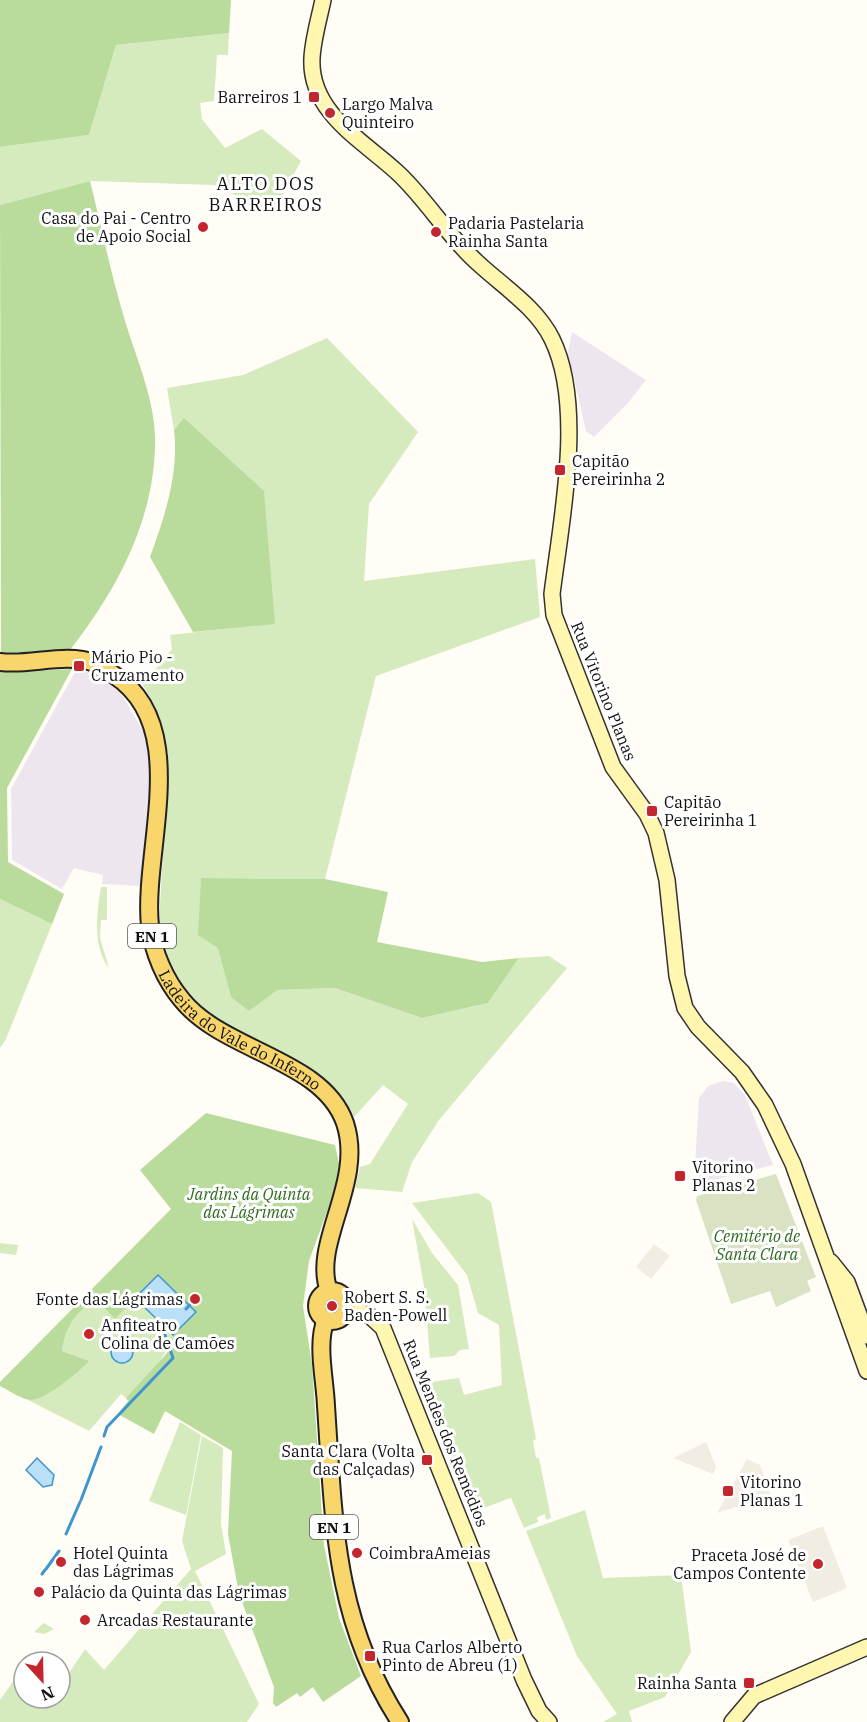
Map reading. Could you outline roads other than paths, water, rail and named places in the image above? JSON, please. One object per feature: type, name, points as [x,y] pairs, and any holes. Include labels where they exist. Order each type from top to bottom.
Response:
[{"type":"main road","name":"Ladeira do Vale do Inferno","points":[[0,662],[72,658],[95,663],[131,686],[147,712],[158,756],[158,800],[149,902],[150,929],[156,954],[167,980],[182,1001],[200,1018],[228,1038],[305,1076],[325,1091],[345,1122],[350,1142],[350,1164],[327,1258],[326,1280],[329,1291]]},
{"type":"main road","points":[[326,1319],[339,1319],[347,1307],[343,1296],[329,1291]]},
{"type":"main road","name":"EN 1","points":[[329,1291],[321,1296],[317,1304],[318,1312],[326,1319],[322,1350],[332,1505],[346,1601],[372,1675],[400,1722]]},
{"type":"street","name":"Rua Vitorino Planas","points":[[323,0],[312,57],[312,73],[319,93],[332,114],[354,138],[398,172],[448,233],[532,311],[551,338],[562,368],[568,403],[564,489],[552,594],[554,615],[614,767],[647,814],[656,833],[667,879],[677,976],[685,1008],[698,1027],[742,1072],[765,1105],[793,1164],[828,1257]]},
{"type":"street","points":[[828,1257],[847,1282],[867,1336]]},
{"type":"street","points":[[828,1257],[833,1280],[867,1371]]},
{"type":"street","name":"Rua Mendes dos Remédios","points":[[347,1307],[370,1316],[384,1328],[524,1680],[539,1711],[549,1722]]},
{"type":"street","points":[[732,1722],[754,1696],[867,1647]]},
{"type":"water","points":[[158,1275],[196,1312],[173,1335],[135,1298]]},
{"type":"water","points":[[122,1341],[130,1344],[133,1352],[130,1360],[122,1363],[114,1360],[111,1352],[114,1344]]},
{"type":"water","points":[[37,1458],[54,1475],[52,1485],[43,1487],[26,1470]]},
{"type":"waterway","points":[[186,1309],[195,1299]]},
{"type":"waterway","points":[[104,1436],[107,1427],[173,1358],[164,1332],[169,1326]]},
{"type":"waterway","points":[[81,1500],[101,1447]]},
{"type":"waterway","points":[[66,1534],[80,1502]]},
{"type":"waterway","points":[[46,1569],[59,1551]]},
{"type":"waterway","points":[[42,1574],[45,1570]]},
{"type":"place","name":"Barreiros 1","points":[[314,97]]},
{"type":"place","name":"Largo Malva Quinteiro","points":[[330,113]]},
{"type":"place","name":"Casa do Pai - Centro de Apoio Social","points":[[203,227]]},
{"type":"place","name":"Padaria Pastelaria Rainha Santa","points":[[436,232]]},
{"type":"place","name":"Capitão Pereirinha 2","points":[[560,470]]},
{"type":"place","name":"Mário Pio - Cruzamento","points":[[79,666]]},
{"type":"place","name":"Capitão Pereirinha 1","points":[[652,811]]},
{"type":"place","name":"Vitorino Planas 2","points":[[680,1176]]},
{"type":"place","name":"Fonte das Lágrimas","points":[[195,1299]]},
{"type":"place","name":"Robert S. S. Baden-Powell","points":[[332,1306]]},
{"type":"place","name":"Anfiteatro Colina de Camões","points":[[89,1334]]},
{"type":"place","name":"Santa Clara (Volta das Calçadas)","points":[[427,1460]]},
{"type":"place","name":"Vitorino Planas 1","points":[[728,1491]]},
{"type":"place","name":"CoimbraAmeias","points":[[357,1553]]},
{"type":"place","name":"Hotel Quinta das Lágrimas","points":[[61,1562]]},
{"type":"place","name":"Praceta José de Campos Contente","points":[[818,1564]]},
{"type":"place","name":"Palácio da Quinta das Lágrimas","points":[[39,1592]]},
{"type":"place","name":"Arcadas Restaurante","points":[[85,1620]]},
{"type":"place","name":"Rua Carlos Alberto Pinto de Abreu (1)","points":[[370,1656]]},
{"type":"place","name":"Rainha Santa","points":[[749,1683]]},
{"type":"district","name":"ALTO DOS BARREIROS","points":[[266,193]]},
{"type":"park label","name":"Jardins da Quinta das Lágrimas","points":[[249,1203]]},
{"type":"park label","name":"Cemitério de Santa Clara","points":[[757,1245]]}]
